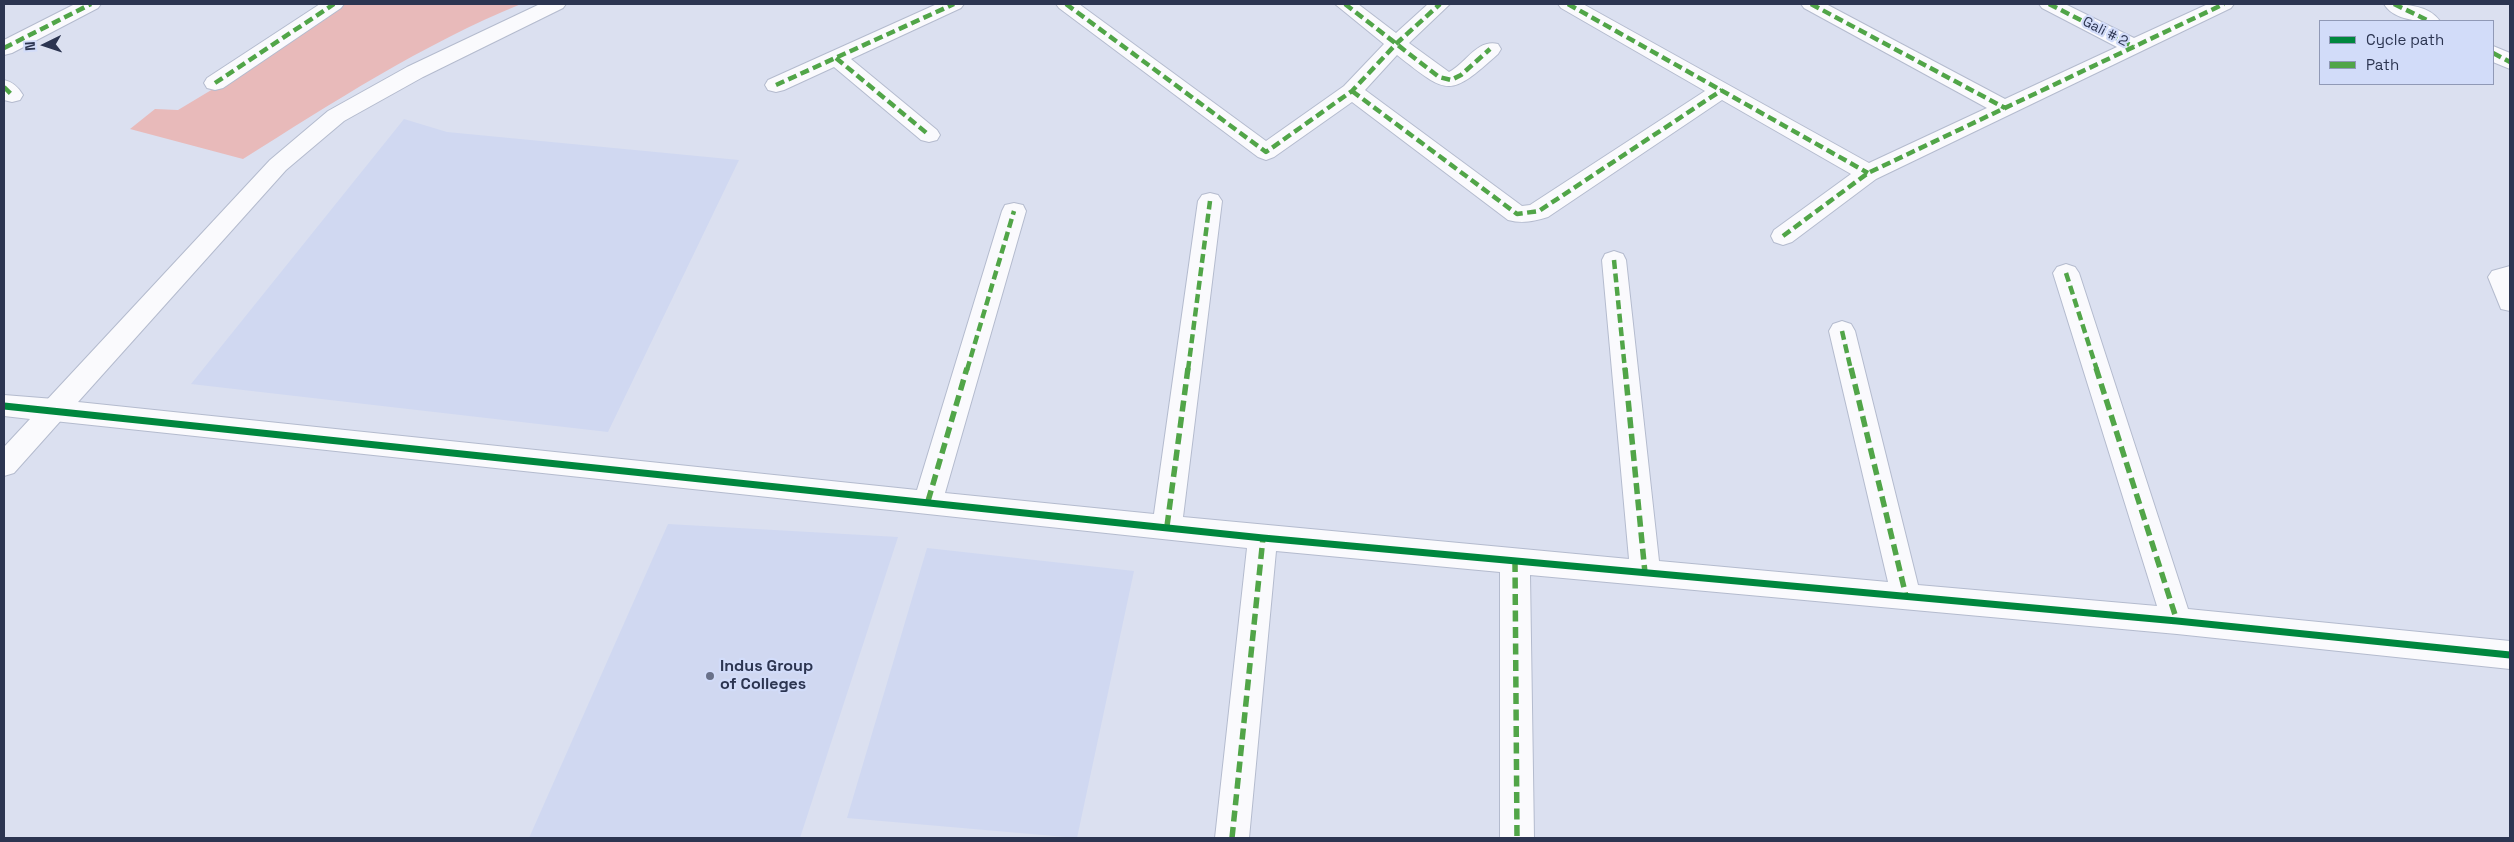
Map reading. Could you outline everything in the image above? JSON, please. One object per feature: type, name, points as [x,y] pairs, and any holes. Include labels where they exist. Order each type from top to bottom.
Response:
[{"type":"street","points":[[4,48],[91,4]]},
{"type":"street","points":[[215,82],[334,4]]},
{"type":"street","points":[[4,466],[278,165],[336,116],[414,72],[556,4]]},
{"type":"street","points":[[776,85],[954,4]]},
{"type":"street","points":[[1066,4],[1266,152],[1352,91],[1397,43],[1440,4]]},
{"type":"street","points":[[1345,4],[1439,77],[1451,80],[1461,75],[1490,49]]},
{"type":"street","points":[[1568,4],[1868,173]]},
{"type":"street","points":[[1811,4],[2005,108]]},
{"type":"street","name":"Gali # 2","points":[[2049,4],[2134,47]]},
{"type":"street","points":[[1783,236],[1868,173],[2224,4]]},
{"type":"street","points":[[2394,4],[2427,20]]},
{"type":"street","points":[[2494,54],[2510,62]]},
{"type":"street","points":[[836,58],[929,135]]},
{"type":"street","points":[[1352,91],[1517,214],[1529,214],[1540,211],[1722,90]]},
{"type":"street","points":[[1167,526],[1210,201]]},
{"type":"street","points":[[928,501],[1014,211]]},
{"type":"street","points":[[1614,260],[1645,573]]},
{"type":"street","points":[[2066,273],[2177,621]]},
{"type":"street","points":[[2510,275],[2501,277],[2510,302]]},
{"type":"street","points":[[1842,331],[1906,596]]},
{"type":"street","points":[[4,406],[1167,526],[1263,538],[2177,621],[2510,655]]},
{"type":"street","points":[[1232,838],[1263,538]]},
{"type":"street","points":[[1515,561],[1517,838]]},
{"type":"shaded area","points":[[343,4],[521,4],[449,37],[413,56],[344,96],[243,159],[130,129],[155,109],[178,110],[238,74]]},
{"type":"shaded area","points":[[404,119],[447,132],[739,160],[608,432],[191,384]]},
{"type":"shaded area","points":[[668,524],[898,537],[800,838],[529,838]]},
{"type":"shaded area","points":[[927,548],[1134,571],[1077,838],[847,818]]},
{"type":"marked path","points":[[4,48],[91,4]]},
{"type":"marked path","points":[[215,83],[334,4]]},
{"type":"marked path","points":[[776,85],[954,4]]},
{"type":"marked path","points":[[1066,4],[1266,152],[1352,91],[1397,43],[1440,4]]},
{"type":"marked path","points":[[1345,4],[1439,77],[1451,80],[1461,75],[1490,49]]},
{"type":"marked path","points":[[1568,4],[1868,173]]},
{"type":"marked path","points":[[1811,4],[2005,108]]},
{"type":"marked path","points":[[2049,4],[2134,47]]},
{"type":"marked path","points":[[1783,236],[1868,173],[2224,4]]},
{"type":"marked path","points":[[2394,4],[2427,20]]},
{"type":"marked path","points":[[2494,54],[2510,62]]},
{"type":"marked path","points":[[836,58],[929,135]]},
{"type":"marked path","points":[[4,87],[12,95]]},
{"type":"marked path","points":[[1352,91],[1517,214],[1529,214],[1539,211],[1722,90]]},
{"type":"marked path","points":[[1167,526],[1210,201]]},
{"type":"marked path","points":[[928,501],[1014,211]]},
{"type":"marked path","points":[[1614,260],[1645,573]]},
{"type":"marked path","points":[[2066,273],[2177,621]]},
{"type":"marked path","points":[[1842,331],[1906,596]]},
{"type":"marked path","points":[[1232,838],[1263,538]]},
{"type":"marked path","points":[[1515,561],[1517,838]]},
{"type":"cycle path","points":[[4,406],[1213,531],[1263,538],[2177,621],[2510,655]]},
{"type":"place","name":"Indus Group of Colleges","points":[[710,676]]}]
